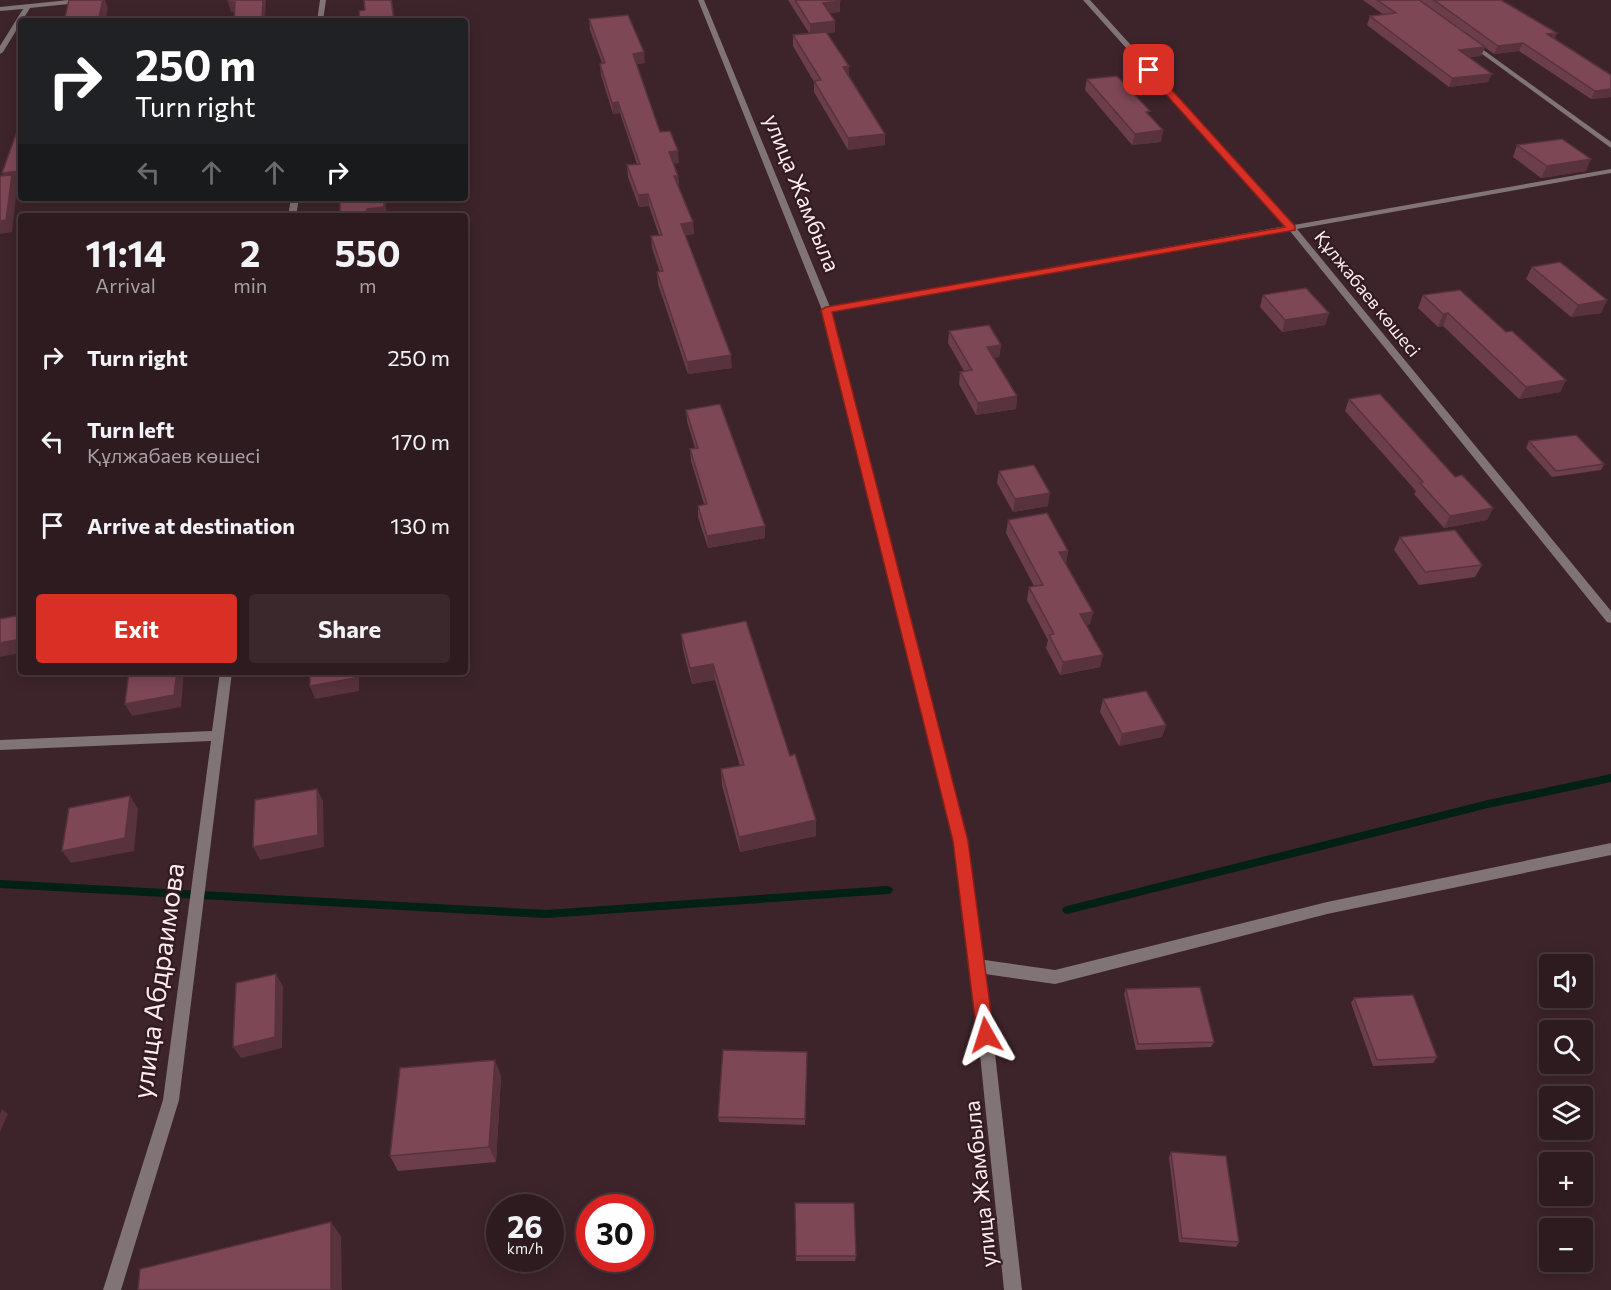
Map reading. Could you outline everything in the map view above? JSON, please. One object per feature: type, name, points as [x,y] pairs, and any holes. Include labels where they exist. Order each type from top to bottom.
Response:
[{"type":"street","points":[[0,9],[88,0]]},
{"type":"street","points":[[320,18],[323,0]]},
{"type":"street","name":"улица Жамбыла","points":[[701,0],[826,310],[960,841],[978,966],[1013,1290]]},
{"type":"street","name":"Құлжабаев көшесі","points":[[1086,0],[1292,228],[1611,619]]},
{"type":"street","points":[[21,18],[28,6]]},
{"type":"street","points":[[0,52],[18,22]]},
{"type":"street","points":[[1459,35],[1611,146]]},
{"type":"street","points":[[826,310],[1611,171]]},
{"type":"street","name":"улица Абдраимова","points":[[112,1290],[171,1100],[225,675]]},
{"type":"street","points":[[0,745],[216,736]]},
{"type":"street","points":[[978,966],[1055,977],[1327,908],[1611,849]]},
{"type":"building","points":[[69,0],[103,0],[99,18],[65,18]]},
{"type":"building","points":[[228,0],[263,0],[262,18],[234,18],[235,2],[228,2]]},
{"type":"building","points":[[364,0],[391,0],[394,18],[360,18],[359,11],[365,10]]},
{"type":"building","points":[[795,0],[840,0],[823,3],[835,21],[810,24]]},
{"type":"building","points":[[1377,0],[1419,0],[1485,47],[1459,50],[1492,74],[1452,78],[1370,16],[1396,13]]},
{"type":"building","points":[[1434,0],[1501,0],[1557,33],[1547,34],[1611,75],[1611,89],[1595,91],[1523,43],[1498,46]]},
{"type":"building","points":[[628,15],[644,52],[633,54],[660,132],[670,131],[678,151],[669,152],[678,176],[674,176],[693,222],[681,224],[731,355],[687,362],[657,272],[663,271],[651,236],[662,235],[648,194],[638,195],[627,165],[640,164],[618,102],[612,103],[600,64],[605,63],[589,19]]},
{"type":"building","points":[[826,32],[849,66],[843,67],[885,134],[848,138],[814,81],[821,80],[793,35]]},
{"type":"building","points":[[1117,76],[1150,111],[1146,112],[1163,130],[1135,134],[1087,79]]},
{"type":"building","points":[[18,128],[18,171],[2,173]]},
{"type":"building","points":[[1562,139],[1591,159],[1547,166],[1517,145]]},
{"type":"building","points":[[12,175],[6,220],[0,221],[0,176]]},
{"type":"building","points":[[340,201],[384,201],[384,207],[367,209],[367,213],[340,213]]},
{"type":"building","points":[[1560,262],[1607,300],[1578,305],[1532,267]]},
{"type":"building","points":[[1306,288],[1329,313],[1285,320],[1263,295]]},
{"type":"building","points":[[1460,290],[1506,332],[1512,331],[1566,380],[1526,387],[1448,313],[1443,314],[1423,295]]},
{"type":"building","points":[[989,325],[1001,345],[987,347],[1017,396],[978,403],[960,372],[972,370],[949,331]]},
{"type":"building","points":[[1380,394],[1455,477],[1462,475],[1493,508],[1450,516],[1349,399]]},
{"type":"building","points":[[720,404],[765,526],[707,536],[698,506],[707,504],[690,449],[698,448],[686,410]]},
{"type":"building","points":[[1576,435],[1604,464],[1556,471],[1529,441]]},
{"type":"building","points":[[1034,465],[1050,493],[1015,499],[999,471]]},
{"type":"building","points":[[1047,513],[1068,551],[1059,552],[1093,612],[1080,614],[1103,655],[1063,662],[1049,635],[1054,634],[1029,587],[1043,585],[1008,520]]},
{"type":"building","points":[[1455,530],[1482,565],[1425,572],[1400,537]]},
{"type":"building","points":[[18,616],[18,640],[0,643],[0,619]]},
{"type":"building","points":[[746,621],[790,756],[795,754],[816,820],[739,837],[721,769],[744,765],[713,664],[690,668],[681,634]]},
{"type":"building","points":[[129,675],[177,675],[174,695],[125,704]]},
{"type":"building","points":[[310,675],[354,675],[355,678],[310,686]]},
{"type":"building","points":[[1146,691],[1166,725],[1122,734],[1103,699]]},
{"type":"building","points":[[317,789],[318,835],[253,847],[255,800]]},
{"type":"building","points":[[130,796],[125,838],[62,851],[69,808]]},
{"type":"building","points":[[276,974],[275,1037],[233,1047],[236,983]]},
{"type":"building","points":[[1200,987],[1214,1042],[1138,1044],[1126,989]]},
{"type":"building","points":[[1413,995],[1437,1057],[1377,1060],[1354,998]]},
{"type":"building","points":[[723,1050],[807,1052],[805,1119],[718,1117]]},
{"type":"building","points":[[495,1060],[489,1147],[390,1156],[400,1068]]},
{"type":"building","points":[[1171,1152],[1226,1156],[1239,1242],[1182,1238]]},
{"type":"building","points":[[795,1203],[854,1203],[856,1256],[796,1256]]},
{"type":"building","points":[[331,1222],[331,1290],[138,1290],[140,1269]]},
{"type":"waterway","points":[[1067,910],[1488,804],[1611,778]]},
{"type":"waterway","points":[[0,884],[546,914],[888,890]]},
{"type":"route","points":[[986,1035],[960,841],[826,310],[1292,228],[1149,70]]}]
